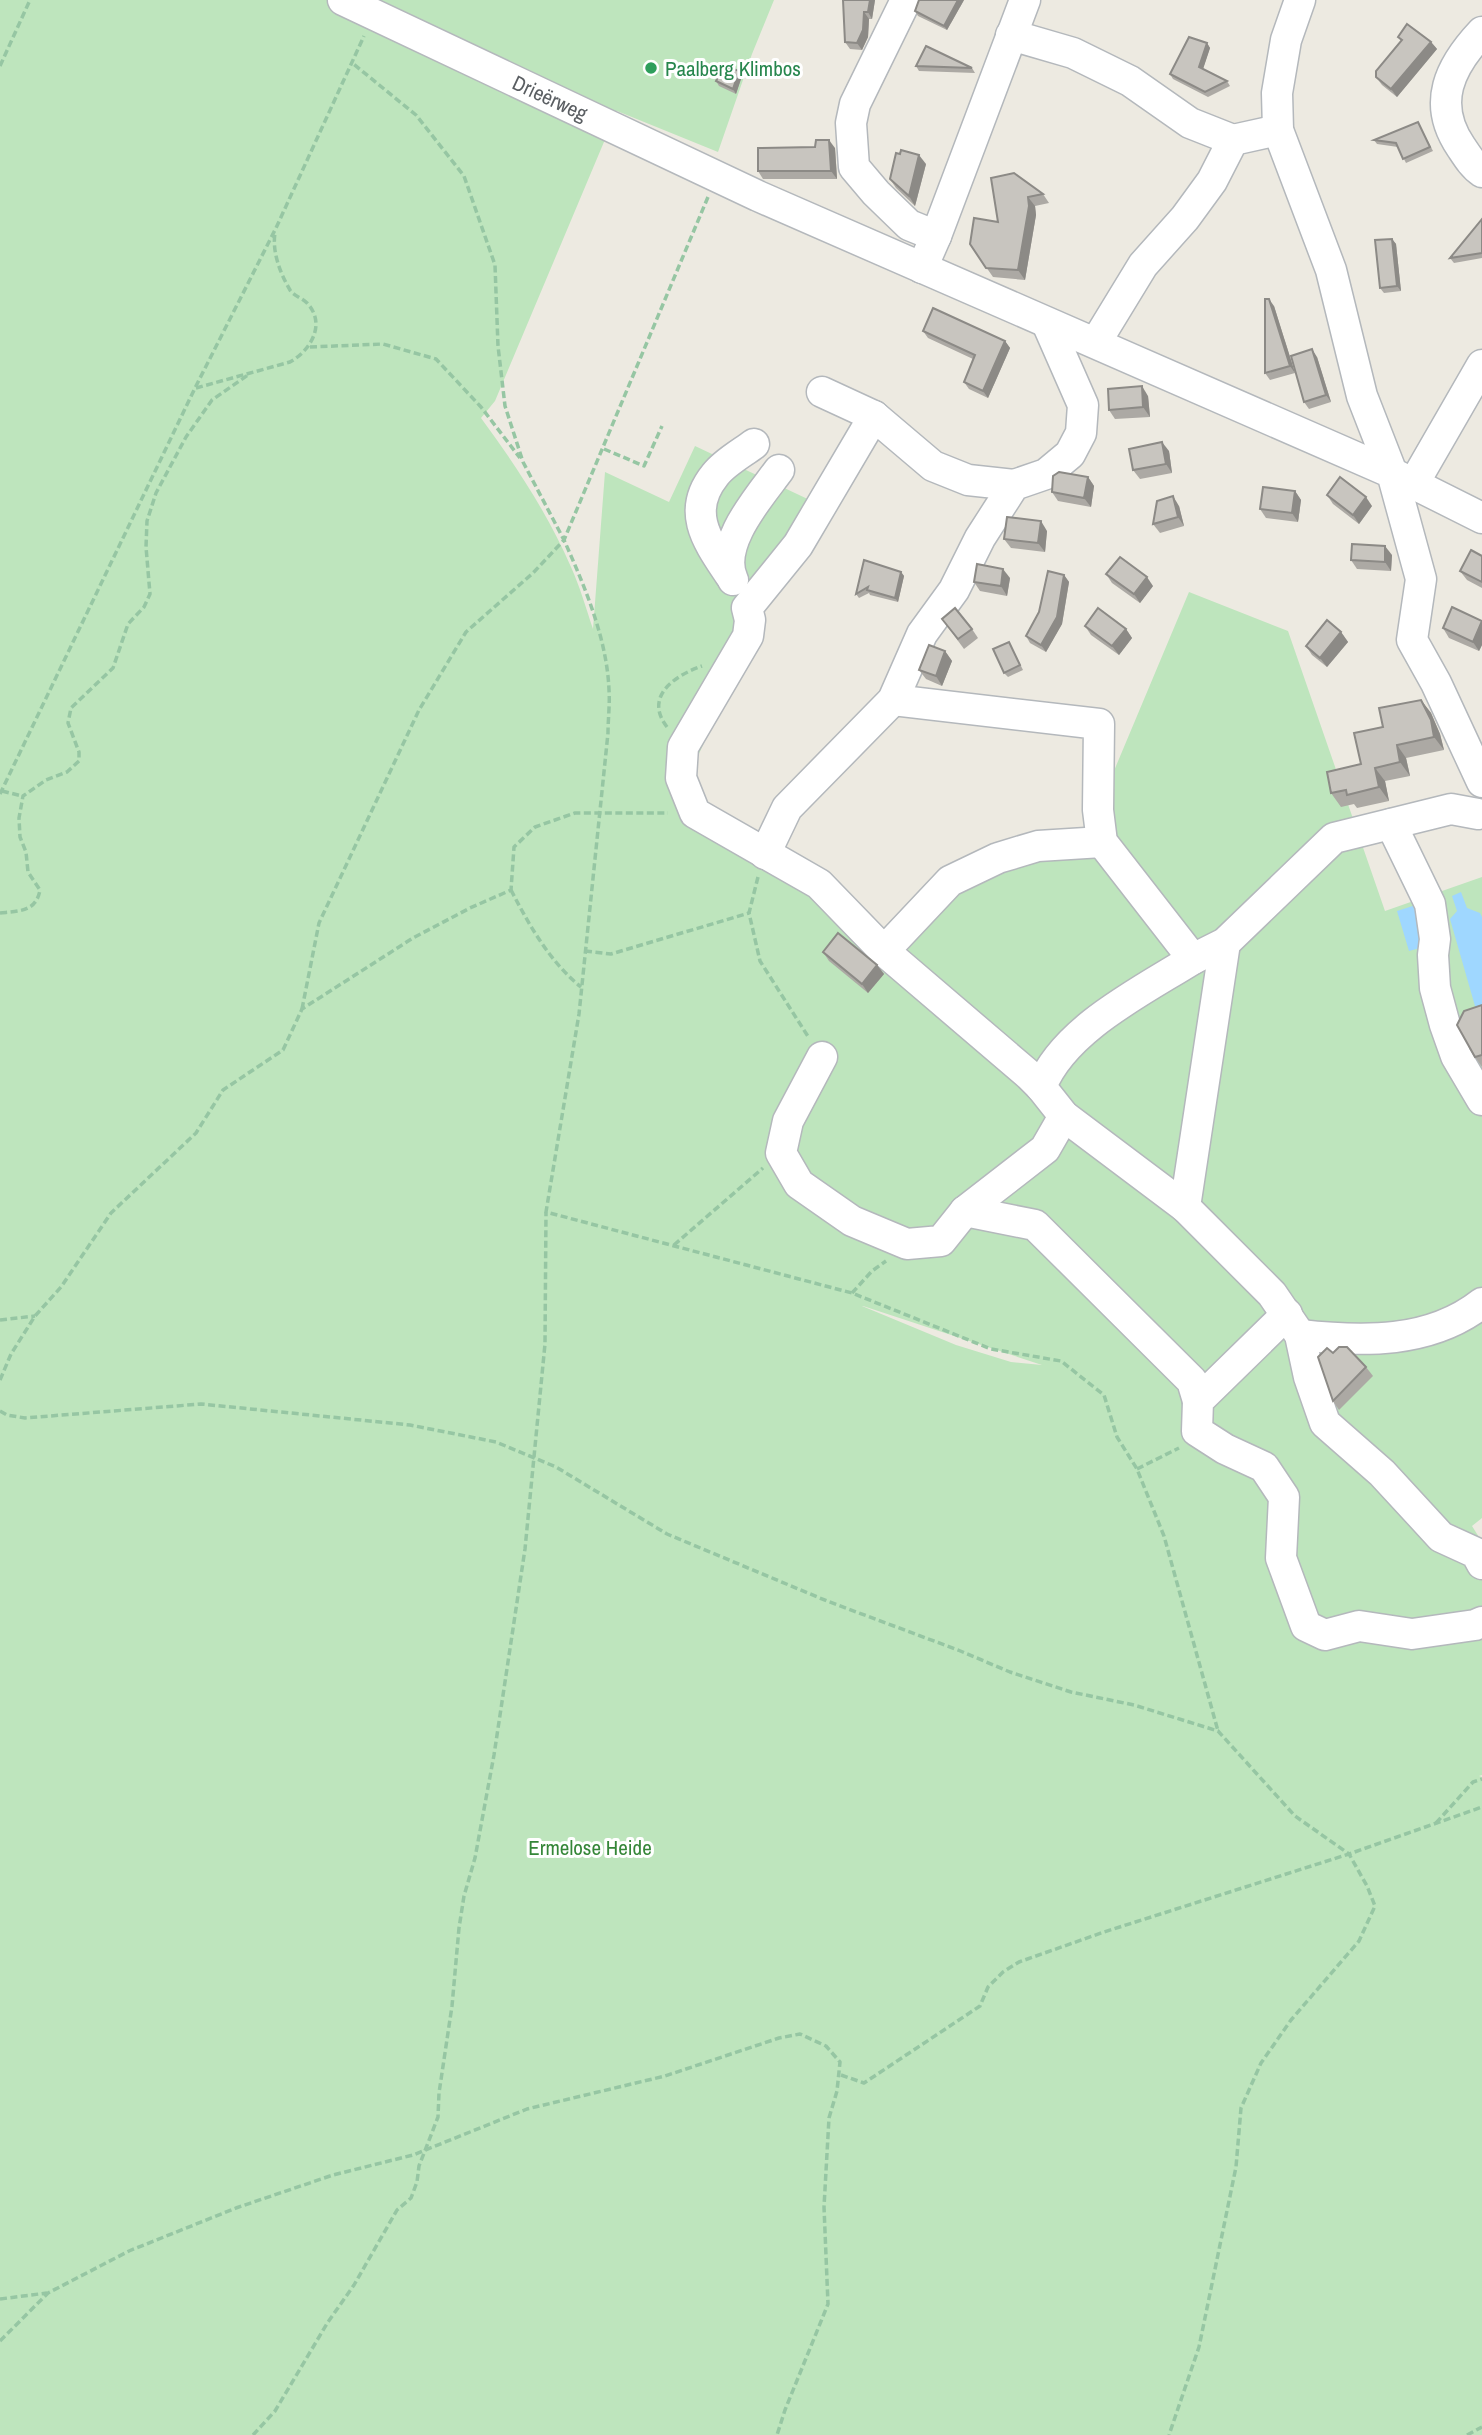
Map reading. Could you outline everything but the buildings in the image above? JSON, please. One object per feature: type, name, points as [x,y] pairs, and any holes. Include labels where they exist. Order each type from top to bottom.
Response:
[{"type":"street","name":"Drieërweg","points":[[343,0],[758,196],[1403,478],[1482,518]]},
{"type":"street","points":[[906,0],[855,104],[851,123],[854,167],[909,225],[936,236]]},
{"type":"street","points":[[922,268],[1025,0]]},
{"type":"street","points":[[1300,0],[1286,40],[1277,93],[1278,130],[1331,270],[1362,396],[1403,478],[1422,579],[1412,640],[1436,682],[1482,782]]},
{"type":"street","points":[[1482,32],[1461,55],[1447,85],[1447,106],[1453,136],[1482,173]]},
{"type":"street","points":[[1011,35],[1073,53],[1130,81],[1191,123],[1233,139],[1278,130]]},
{"type":"street","points":[[1096,342],[1143,265],[1185,218],[1212,181],[1233,139]]},
{"type":"street","points":[[822,392],[874,416],[933,466],[968,480],[1014,485],[1046,474],[1070,454],[1081,433],[1083,405],[1047,323]]},
{"type":"street","points":[[1403,478],[1482,365]]},
{"type":"street","points":[[747,608],[798,545],[874,416]]},
{"type":"street","points":[[754,444],[715,474],[701,500],[701,524],[747,608],[750,620],[748,636],[683,747],[681,778],[695,813],[819,884],[884,951],[1041,1087],[1064,1116],[1185,1208],[1272,1294],[1293,1324],[1325,1423],[1382,1473],[1441,1537],[1476,1553],[1482,1564]]},
{"type":"street","points":[[730,575],[728,559],[740,524],[779,470]]},
{"type":"street","points":[[765,854],[787,808],[893,700],[922,634],[954,590],[980,538],[1014,485]]},
{"type":"street","points":[[893,700],[1099,724],[1098,810],[1102,842],[1193,959]]},
{"type":"street","points":[[1041,1087],[1048,1068],[1069,1043],[1125,1001],[1193,959],[1225,943],[1334,838],[1451,809],[1481,814]]},
{"type":"street","points":[[1391,824],[1430,904],[1435,939],[1435,988],[1455,1056],[1480,1092]]},
{"type":"street","points":[[884,951],[950,881],[998,858],[1038,846],[1102,842]]},
{"type":"street","points":[[1185,1208],[1225,943]]},
{"type":"street","points":[[822,1057],[788,1121],[780,1153],[799,1184],[852,1221],[906,1244],[941,1241],[965,1211],[1045,1149],[1064,1116]]},
{"type":"street","points":[[965,1211],[1035,1225],[1192,1381],[1198,1401],[1197,1431],[1226,1449],[1264,1467],[1284,1497],[1281,1558],[1306,1626],[1325,1635],[1359,1626],[1412,1634],[1482,1622]]},
{"type":"street","points":[[1293,1324],[1340,1340],[1390,1339],[1430,1331],[1482,1303]]},
{"type":"street","points":[[1198,1401],[1293,1324]]},
{"type":"path","points":[[0,66],[30,0]]},
{"type":"path","points":[[23,796],[1,792],[195,388],[276,228],[375,15]]},
{"type":"path","points":[[351,62],[416,115],[464,176],[495,265],[498,346],[505,406],[523,462]]},
{"type":"path","points":[[0,1380],[11,1354],[35,1316],[61,1287],[111,1213],[196,1133],[223,1090],[283,1050],[302,1009],[319,923],[419,710],[466,632],[533,573],[565,540],[717,176]]},
{"type":"path","points":[[195,388],[290,362],[303,355],[310,347],[316,326],[313,315],[308,304],[292,292],[278,262],[273,246],[276,228]]},
{"type":"path","points":[[253,2435],[275,2411],[328,2322],[354,2285],[397,2210],[411,2198],[419,2166],[438,2117],[459,1928],[464,1896],[475,1858],[506,1681],[525,1549],[545,1344],[546,1212],[582,988],[608,733],[607,665],[582,581],[565,540],[523,462],[481,407],[436,359],[383,345],[310,347]]},
{"type":"path","points":[[0,914],[28,910],[38,900],[40,890],[29,872],[20,836],[19,818],[23,796],[46,780],[67,772],[79,761],[79,752],[68,723],[71,708],[113,668],[128,624],[144,607],[150,594],[147,521],[156,493],[186,437],[212,400],[248,374]]},
{"type":"path","points":[[604,449],[644,466],[662,426]]},
{"type":"path","points":[[582,988],[565,974],[557,963],[526,920],[511,890],[514,847],[535,827],[575,813],[695,813]]},
{"type":"path","points":[[765,854],[749,913],[760,961],[822,1057]]},
{"type":"path","points":[[302,1009],[413,938],[511,890]]},
{"type":"path","points":[[585,951],[611,954],[749,913]]},
{"type":"path","points":[[674,1245],[780,1153]]},
{"type":"path","points":[[546,1212],[852,1293],[991,1349],[1061,1361],[1104,1395],[1117,1437],[1137,1469],[1164,1536],[1218,1731],[1296,1816],[1349,1854],[1367,1886],[1375,1906],[1359,1941],[1291,2020],[1261,2063],[1241,2108],[1236,2167],[1199,2347],[1169,2435]]},
{"type":"path","points":[[852,1293],[873,1271],[906,1244]]},
{"type":"path","points":[[0,1320],[35,1316]]},
{"type":"path","points":[[0,1411],[25,1418],[201,1404],[410,1425],[496,1442],[556,1467],[667,1534],[827,1601],[1022,1676],[1071,1692],[1134,1705],[1218,1731]]},
{"type":"path","points":[[1137,1469],[1183,1447],[1197,1431]]},
{"type":"path","points":[[1436,1824],[1473,1782],[1482,1779]]},
{"type":"path","points":[[840,2075],[864,2083],[980,2006],[988,1987],[1003,1972],[1019,1962],[1226,1892],[1349,1854],[1482,1807]]},
{"type":"path","points":[[0,2342],[48,2293],[129,2251],[236,2208],[333,2175],[413,2155],[527,2109],[665,2076],[779,2038],[800,2034],[826,2046],[840,2063],[840,2075],[829,2118],[824,2207],[828,2304],[785,2410],[778,2435]]},
{"type":"path","points":[[0,2299],[48,2293]]},
{"type":"path","points":[[1467,2435],[1482,2427]]},
{"type":"green space","name":"Ermelose Heide","points":[[0,0],[774,0],[718,152],[617,111],[495,401],[481,418],[518,471],[552,528],[574,575],[593,629],[605,472],[669,502],[695,446],[814,502],[676,804],[883,945],[953,876],[1090,828],[1189,592],[1288,631],[1385,911],[1482,877],[1482,1518],[1472,1526],[1482,1542],[1482,1775],[1479,1776],[1482,1777],[1482,2435],[0,2435]],"holes":[[[862,1306],[1042,1365],[1011,1362],[956,1345]]]},
{"type":"water","points":[[1461,892],[1467,908],[1480,913],[1482,917],[1482,1011],[1477,1013],[1450,919],[1457,911],[1452,896]]},
{"type":"water","points":[[1419,904],[1431,945],[1409,951],[1397,911]]},
{"type":"place","name":"Paalberg Klimbos","points":[[651,68]]}]
